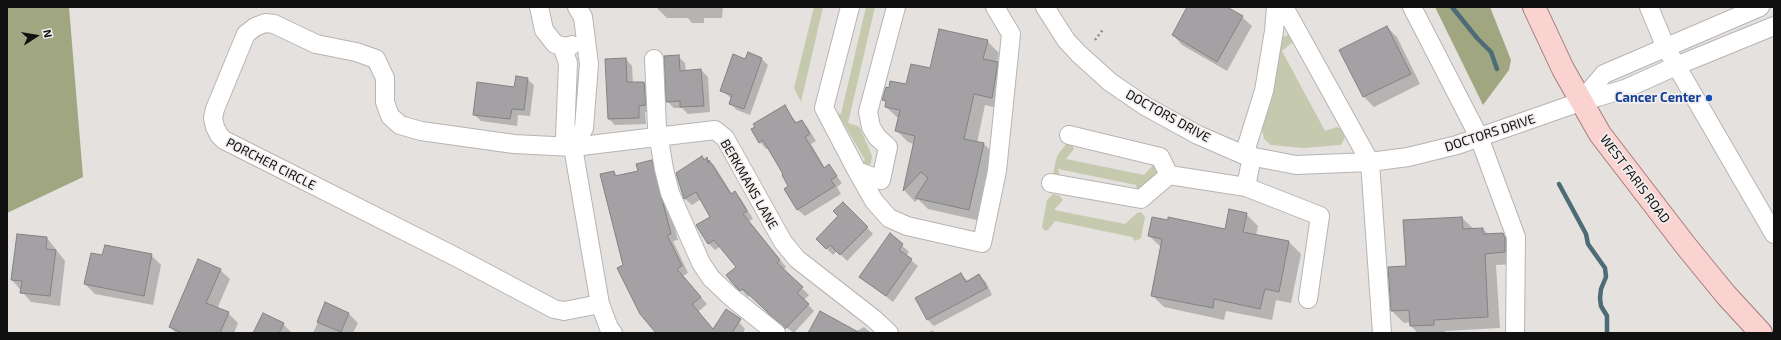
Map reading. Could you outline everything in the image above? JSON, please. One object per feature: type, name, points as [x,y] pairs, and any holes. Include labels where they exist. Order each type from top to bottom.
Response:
[{"type":"main road","name":"WEST FARIS ROAD","points":[[1534,7],[1580,102],[1600,134],[1672,228],[1726,295],[1761,333]]},
{"type":"street","points":[[539,7],[544,30],[555,44],[569,47],[586,36]]},
{"type":"street","points":[[573,148],[584,128],[589,64],[583,17],[577,7]]},
{"type":"street","points":[[850,7],[824,108],[857,171],[874,201],[889,218],[906,226],[982,243],[997,171],[1011,34],[995,7]]},
{"type":"street","points":[[857,171],[881,180],[888,147],[877,137],[871,127],[868,112],[896,7]]},
{"type":"street","name":"DOCTORS DRIVE","points":[[1045,7],[1063,35],[1078,53],[1110,82],[1145,106],[1198,135],[1248,155],[1296,165],[1370,162],[1408,157],[1457,145],[1580,102],[1625,89],[1676,66],[1774,26]]},
{"type":"street","points":[[1246,187],[1248,155],[1264,92],[1274,31],[1276,7]]},
{"type":"street","points":[[1284,7],[1370,162],[1382,333]]},
{"type":"street","points":[[1412,7],[1479,137],[1516,237],[1515,333]]},
{"type":"street","points":[[1649,7],[1666,48],[1774,234]]},
{"type":"street","points":[[1580,102],[1604,74],[1760,7]]},
{"type":"street","name":"PORCHER CIRCLE","points":[[573,148],[514,144],[421,132],[400,125],[390,116],[385,102],[385,78],[376,59],[356,52],[316,44],[274,24],[265,23],[255,27],[246,34],[215,109],[213,118],[219,135],[224,140],[458,258],[554,309],[564,311],[600,304]]},
{"type":"street","points":[[562,46],[568,63],[565,138],[573,148],[600,304],[609,328],[613,333]]},
{"type":"street","points":[[654,58],[658,137],[670,194],[701,263],[711,278],[731,297],[776,333]]},
{"type":"street","name":"BERKMANS LANE","points":[[573,148],[715,130],[725,138],[783,242],[797,259],[874,319],[889,333]]},
{"type":"street","points":[[1069,135],[1160,157],[1169,174]]},
{"type":"street","points":[[1052,183],[1141,199],[1169,174]]},
{"type":"street","points":[[1169,174],[1246,187],[1320,216],[1308,300]]},
{"type":"path","points":[[1095,40],[1104,28]]},
{"type":"green space","points":[[7,7],[69,7],[83,177],[7,213]]},
{"type":"green space","points":[[814,7],[823,7],[801,102],[794,88]]},
{"type":"green space","points":[[866,7],[875,7],[848,123],[860,128],[872,156],[871,163],[867,167],[858,165],[865,160],[841,119],[831,124],[830,112],[841,114]]},
{"type":"green space","points":[[1435,7],[1490,7],[1511,60],[1509,70],[1483,105]]},
{"type":"green space","points":[[1288,35],[1291,36],[1294,41],[1282,51],[1325,131],[1337,127],[1341,129],[1345,137],[1341,145],[1303,148],[1271,145],[1264,139],[1262,130],[1279,38]]},
{"type":"green space","points":[[1066,144],[1072,145],[1074,149],[1066,159],[1144,175],[1154,164],[1163,169],[1140,199],[1136,185],[1058,169],[1061,179],[1052,178],[1057,156]]},
{"type":"green space","points":[[1053,194],[1060,196],[1063,200],[1054,210],[1125,224],[1137,213],[1141,212],[1145,217],[1141,238],[1135,241],[1132,237],[1055,221],[1048,230],[1045,231],[1042,227],[1047,200]]},
{"type":"building","points":[[1187,7],[1227,7],[1243,16],[1217,62],[1172,35]]},
{"type":"building","points":[[1387,26],[1411,74],[1363,97],[1339,50]]},
{"type":"building","points":[[939,29],[988,40],[983,59],[998,62],[992,98],[974,94],[964,139],[984,143],[969,210],[915,198],[928,178],[921,172],[903,191],[915,136],[895,131],[900,110],[885,107],[886,101],[882,100],[886,87],[889,88],[890,81],[906,84],[911,64],[930,68]]},
{"type":"building","points":[[748,52],[762,58],[744,109],[729,104],[732,95],[720,91],[733,54],[745,59]]},
{"type":"building","points":[[679,55],[680,71],[701,69],[704,106],[680,107],[680,101],[666,102],[664,56]]},
{"type":"building","points":[[626,58],[627,82],[644,82],[646,105],[639,106],[639,118],[608,119],[605,59]]},
{"type":"building","points":[[516,76],[528,78],[524,110],[512,109],[510,119],[473,115],[477,82],[514,87]]},
{"type":"building","points":[[785,105],[795,123],[802,120],[810,134],[805,137],[824,168],[829,164],[837,176],[831,180],[835,186],[797,210],[784,189],[788,186],[782,175],[783,174],[763,140],[759,143],[751,129],[755,127],[753,124]]},
{"type":"building","points":[[702,156],[704,160],[707,157],[708,163],[709,160],[731,194],[735,191],[747,211],[743,214],[780,260],[777,263],[803,287],[797,293],[809,304],[785,329],[743,289],[740,291],[735,286],[726,275],[736,267],[714,240],[708,244],[696,225],[710,217],[696,192],[684,199],[676,173]]},
{"type":"building","points":[[652,160],[671,234],[667,235],[682,266],[677,269],[701,297],[692,304],[713,329],[726,309],[741,319],[732,333],[656,333],[640,314],[617,268],[623,265],[600,174],[614,171],[615,176],[638,171],[636,164]]},
{"type":"building","points":[[843,202],[868,227],[840,255],[830,245],[826,249],[816,239],[838,216],[833,211]]},
{"type":"building","points":[[1229,209],[1247,213],[1243,232],[1289,241],[1279,292],[1265,289],[1260,309],[1214,299],[1213,308],[1151,296],[1162,239],[1148,236],[1152,217],[1168,220],[1168,217],[1225,229]]},
{"type":"building","points":[[1462,217],[1463,229],[1483,228],[1483,234],[1503,233],[1505,239],[1505,252],[1485,254],[1488,317],[1434,320],[1434,325],[1410,326],[1409,310],[1391,311],[1388,267],[1406,266],[1403,220]]},
{"type":"building","points":[[890,233],[903,244],[899,250],[912,259],[886,296],[859,277]]},
{"type":"building","points":[[17,234],[47,237],[46,249],[56,250],[50,296],[20,293],[22,281],[11,280]]},
{"type":"building","points":[[105,245],[152,254],[144,296],[84,284],[91,253],[102,255]]},
{"type":"building","points":[[198,259],[221,269],[206,303],[229,312],[220,333],[182,333],[169,327]]},
{"type":"building","points":[[961,273],[966,282],[979,274],[987,288],[927,320],[915,298]]},
{"type":"building","points":[[325,302],[349,313],[341,332],[317,322]]},
{"type":"building","points":[[820,311],[860,333],[808,333]]},
{"type":"building","points":[[263,313],[284,323],[279,333],[253,333]]},
{"type":"waterway","points":[[1452,7],[1477,38],[1491,52],[1497,69]]},
{"type":"waterway","points":[[1559,184],[1586,234],[1588,244],[1605,268],[1606,277],[1601,289],[1600,298],[1601,306],[1607,316],[1607,333]]},
{"type":"place","name":"Cancer Center","points":[[1709,98]]}]
